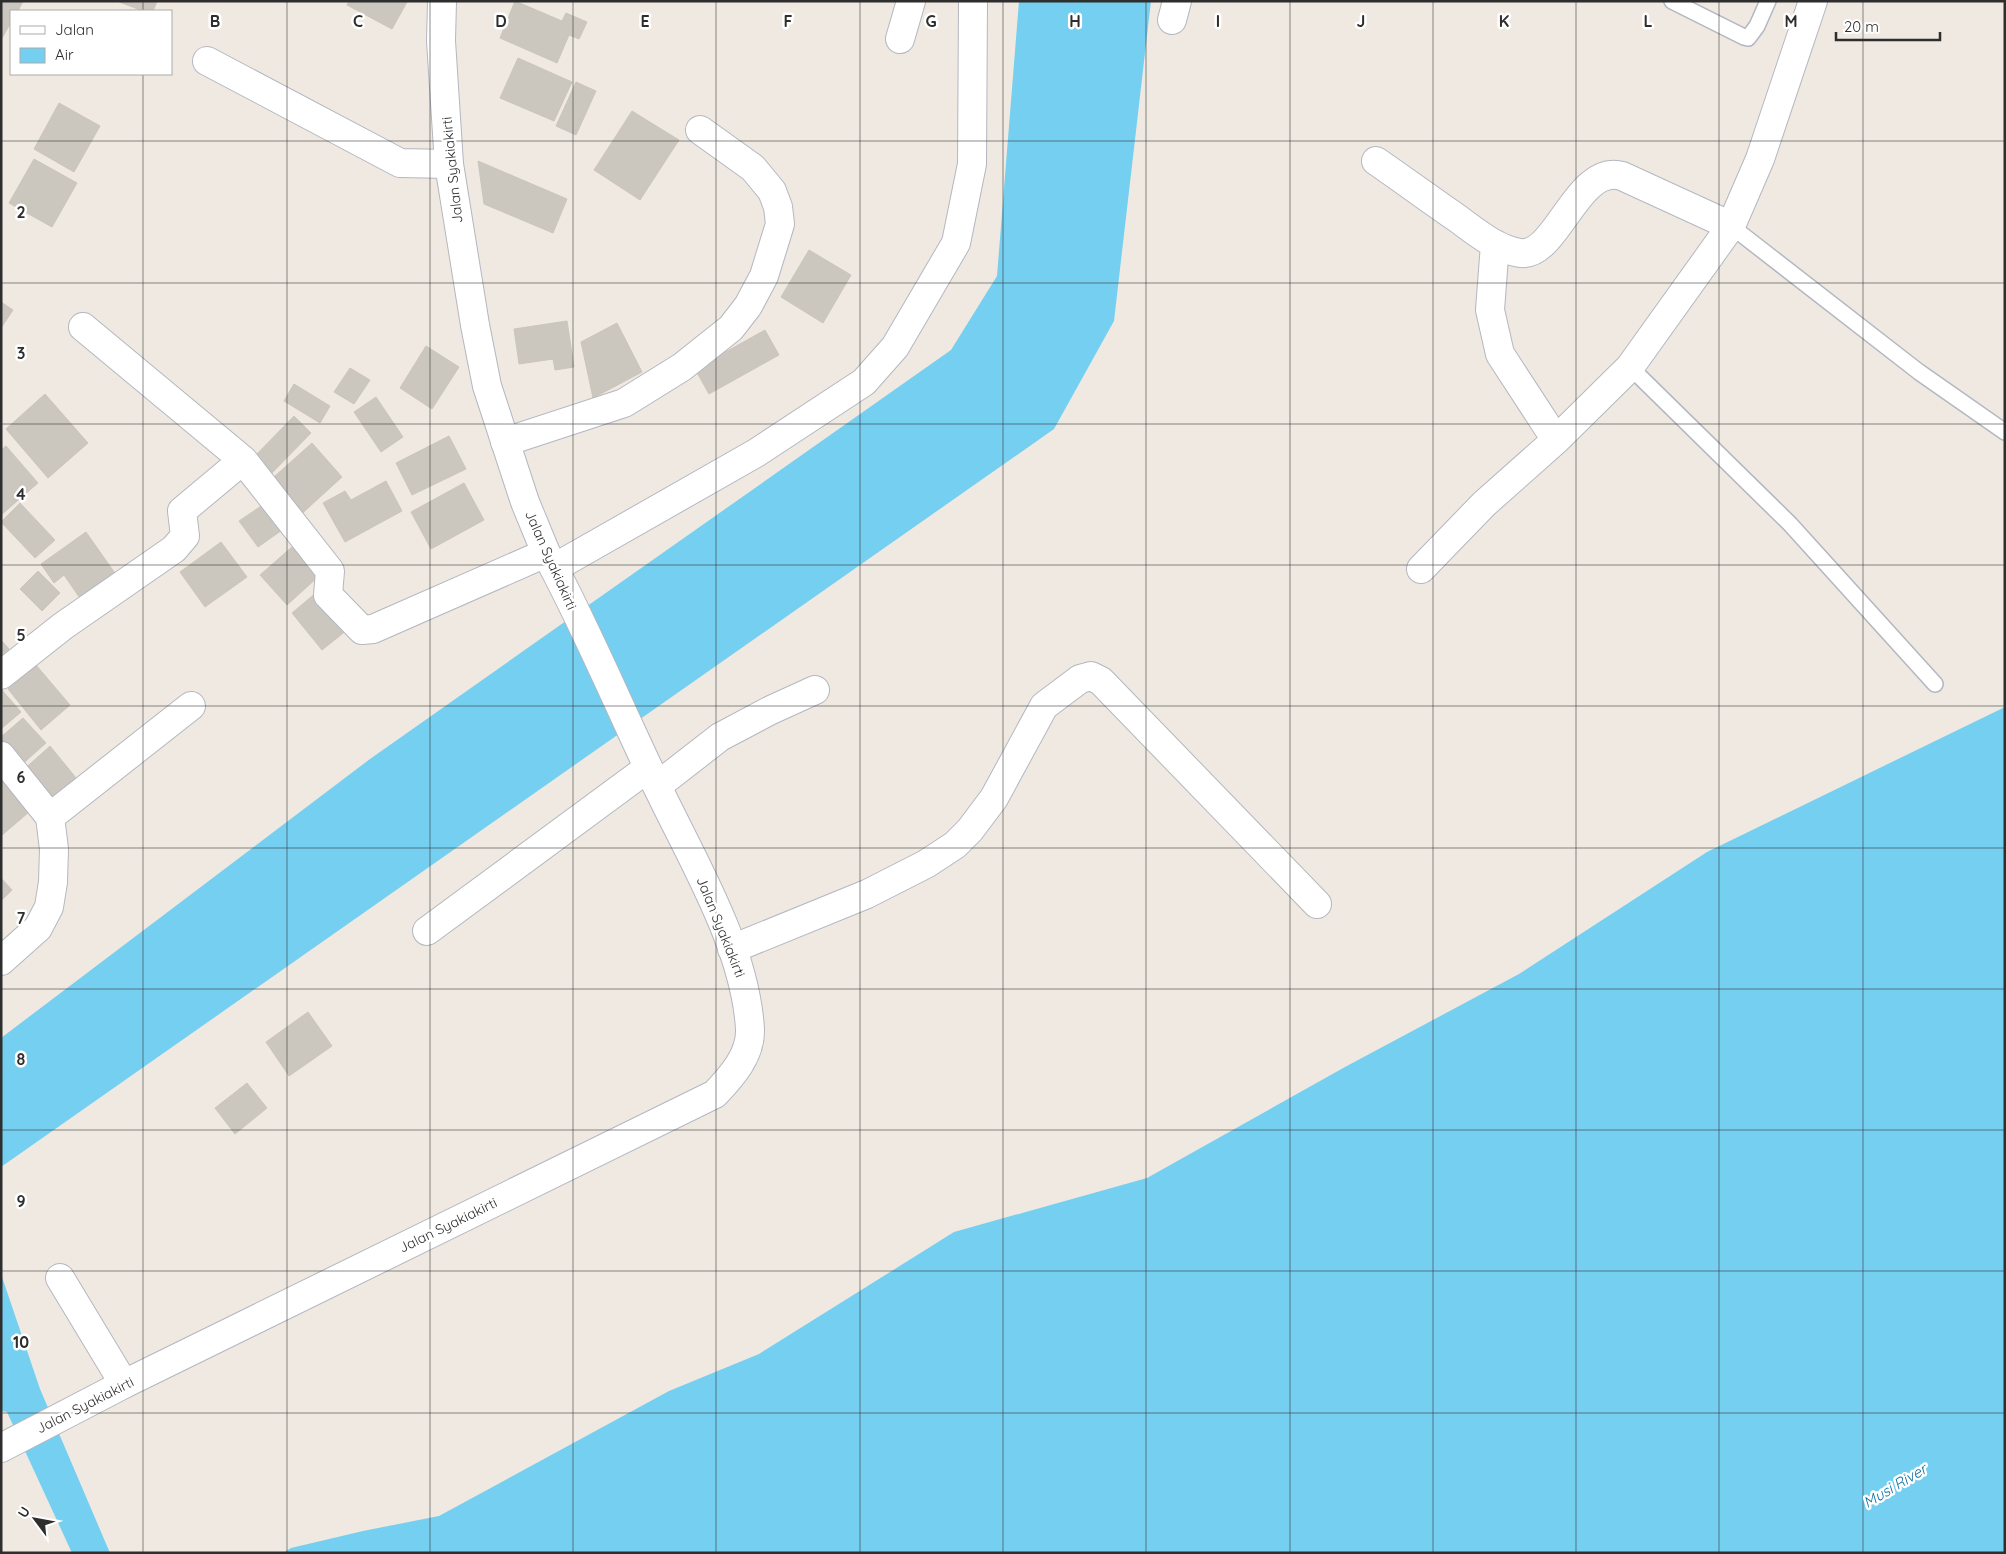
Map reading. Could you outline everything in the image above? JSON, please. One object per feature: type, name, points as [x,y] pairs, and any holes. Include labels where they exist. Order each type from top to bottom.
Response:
[{"type":"street","name":"Jalan Syakiakirti","points":[[1,1448],[124,1384],[715,1094],[732,1077],[748,1045],[750,1030],[742,979],[732,949],[696,866],[550,561],[505,442],[487,386],[449,164],[441,41],[442,1]]},
{"type":"street","points":[[900,39],[911,1]]},
{"type":"street","points":[[83,327],[242,460],[330,571],[328,594],[362,630],[373,629],[550,561],[756,453],[864,382],[895,347],[956,243],[972,164],[973,1]]},
{"type":"street","points":[[1421,569],[1484,504],[1556,440],[1630,367],[1731,226],[1760,159],[1813,1]]},
{"type":"street","points":[[207,61],[400,163],[449,164]]},
{"type":"street","points":[[505,442],[624,403],[682,367],[731,328],[748,306],[764,276],[780,224],[778,207],[772,191],[753,168],[700,130]]},
{"type":"street","points":[[1376,161],[1495,244],[1521,253],[1536,248],[1593,181],[1607,174],[1622,176],[1731,226]]},
{"type":"street","points":[[1495,244],[1490,310],[1500,354],[1556,440]]},
{"type":"street","points":[[1,675],[63,626],[174,549],[185,536],[182,511],[242,460]]},
{"type":"street","points":[[732,949],[867,894],[926,864],[955,845],[970,830],[994,798],[1044,706],[1080,679],[1091,676],[1101,681],[1317,904]]},
{"type":"street","points":[[427,931],[648,768],[720,737],[771,710],[815,690]]},
{"type":"street","points":[[50,818],[191,706]]},
{"type":"street","points":[[1,756],[50,818],[54,849],[53,882],[49,908],[38,928],[1,961]]},
{"type":"street","points":[[60,1278],[124,1384]]},
{"type":"lane","points":[[1672,1],[1748,38],[1757,26],[1768,1]]},
{"type":"lane","points":[[1731,226],[1919,372],[2005,432]]},
{"type":"lane","points":[[1630,367],[1790,524],[1935,684]]},
{"type":"water","points":[[1019,1],[1151,1],[1114,321],[1054,429],[1,1167],[1,1038],[370,759],[951,350],[997,276]]},
{"type":"water","name":"Musi River","points":[[2005,707],[2005,1553],[283,1553],[291,1548],[439,1516],[669,1391],[759,1354],[954,1232],[1147,1178],[1345,1067],[1519,974],[1707,852]]},
{"type":"water","points":[[1,1274],[40,1389],[110,1553],[72,1553],[7,1412],[1,1411]]},
{"type":"building","points":[[1,1],[23,1],[18,10],[10,10],[10,24],[1,40]]},
{"type":"building","points":[[117,1],[157,1],[153,10],[140,10]]},
{"type":"building","points":[[349,1],[407,2],[392,29],[347,5]]},
{"type":"building","points":[[515,1],[562,21],[566,13],[587,22],[579,39],[569,35],[557,63],[500,38]]},
{"type":"building","points":[[518,58],[572,82],[554,121],[500,98]]},
{"type":"building","points":[[576,82],[596,91],[576,135],[556,126]]},
{"type":"building","points":[[59,103],[100,126],[74,172],[34,149]]},
{"type":"building","points":[[632,111],[679,140],[640,200],[594,170]]},
{"type":"building","points":[[34,159],[77,183],[52,227],[9,203]]},
{"type":"building","points":[[478,161],[567,199],[553,233],[484,204]]},
{"type":"building","points":[[809,250],[851,275],[823,323],[781,297]]},
{"type":"building","points":[[1,302],[13,310],[1,328]]},
{"type":"building","points":[[567,321],[574,367],[555,370],[553,359],[519,364],[514,329]]},
{"type":"building","points":[[617,323],[642,372],[593,398],[581,342]]},
{"type":"building","points":[[765,330],[779,355],[709,394],[695,369]]},
{"type":"building","points":[[426,346],[459,367],[432,409],[400,388]]},
{"type":"building","points":[[350,368],[370,380],[354,404],[334,392]]},
{"type":"building","points":[[294,384],[330,406],[320,423],[284,401]]},
{"type":"building","points":[[45,394],[88,443],[48,478],[6,429]]},
{"type":"building","points":[[376,397],[403,437],[381,452],[354,412]]},
{"type":"building","points":[[294,416],[311,433],[269,476],[252,459]]},
{"type":"building","points":[[449,436],[466,469],[412,495],[396,463]]},
{"type":"building","points":[[312,443],[342,477],[296,519],[265,485]]},
{"type":"building","points":[[6,446],[38,483],[1,515],[1,450]]},
{"type":"building","points":[[386,481],[402,511],[345,542],[323,503],[345,491],[351,500]]},
{"type":"building","points":[[464,483],[484,520],[431,549],[411,512]]},
{"type":"building","points":[[267,502],[285,528],[258,547],[239,521]]},
{"type":"building","points":[[20,503],[55,540],[35,558],[1,522]]},
{"type":"building","points":[[86,532],[119,579],[84,604],[64,575],[54,583],[41,564]]},
{"type":"building","points":[[221,542],[247,577],[205,607],[180,572]]},
{"type":"building","points":[[293,546],[319,576],[287,605],[260,575]]},
{"type":"building","points":[[38,571],[60,593],[42,611],[20,589]]},
{"type":"building","points":[[317,592],[347,630],[322,650],[292,613]]},
{"type":"building","points":[[1,640],[9,649],[1,655]]},
{"type":"building","points":[[36,665],[70,705],[41,730],[8,689]]},
{"type":"building","points":[[1,689],[21,712],[1,729]]},
{"type":"building","points":[[23,718],[46,743],[18,768],[1,749],[1,737]]},
{"type":"building","points":[[50,746],[81,784],[51,809],[20,773]]},
{"type":"building","points":[[1,765],[36,806],[1,836]]},
{"type":"building","points":[[1,878],[12,890],[1,901]]},
{"type":"building","points":[[308,1012],[332,1046],[289,1076],[266,1042]]},
{"type":"building","points":[[247,1083],[267,1108],[235,1134],[215,1108]]}]
